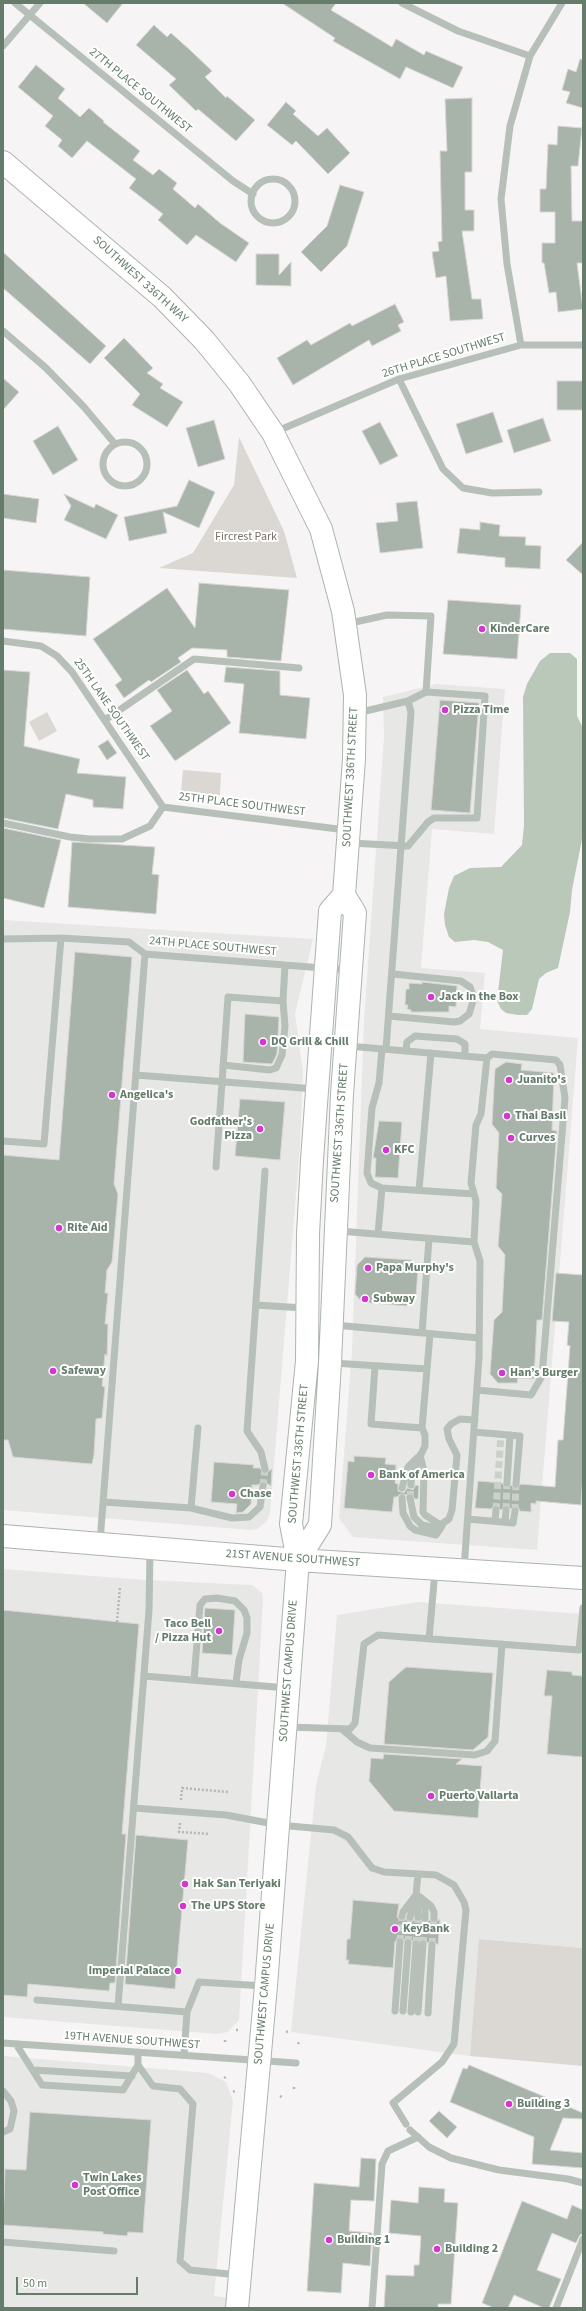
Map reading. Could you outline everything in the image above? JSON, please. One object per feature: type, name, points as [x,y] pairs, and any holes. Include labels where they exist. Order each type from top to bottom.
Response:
[{"type":"main road","name":"SOUTHWEST 336TH WAY","points":[[3,162],[148,284],[183,317],[223,362],[273,433]]},
{"type":"main road","name":"SOUTHWEST 336TH STREET","points":[[273,433],[321,529],[345,624],[355,695],[354,759],[344,895],[355,913],[334,1231],[332,1325],[320,1525],[298,1560]]},
{"type":"main road","name":"SOUTHWEST 336TH STREET","points":[[298,1560],[291,1524],[307,1361],[306,1308],[312,1160],[330,911],[344,895]]},
{"type":"main road","points":[[312,1160],[322,1171],[319,1217],[334,1231]]},
{"type":"main road","name":"21ST AVENUE SOUTHWEST","points":[[3,1536],[298,1560],[464,1569],[583,1578]]},
{"type":"main road","name":"SOUTHWEST CAMPUS DRIVE","points":[[237,2308],[260,2060],[279,1825],[287,1688],[298,1560]]},
{"type":"street","name":"27TH PLACE SOUTHWEST","points":[[15,3],[233,181],[253,194]]},
{"type":"street","points":[[3,46],[40,3]]},
{"type":"street","points":[[402,3],[458,31],[530,56]]},
{"type":"street","points":[[521,345],[507,264],[501,199],[510,126],[530,56],[562,3]]},
{"type":"street","points":[[276,180],[282,181],[293,191],[295,205],[288,217],[282,221],[268,222],[256,214],[253,208],[253,194],[262,183],[276,180]]},
{"type":"street","points":[[3,331],[46,368],[84,406],[115,444]]},
{"type":"street","name":"26TH PLACE SOUTHWEST","points":[[273,433],[399,379],[521,345],[583,345]]},
{"type":"street","points":[[399,379],[442,469],[463,488],[492,493],[539,492]]},
{"type":"street","points":[[130,442],[143,450],[148,464],[143,478],[137,483],[130,486],[116,485],[105,475],[103,461],[105,454],[115,444],[130,442]]},
{"type":"street","points":[[345,624],[387,615],[431,616],[426,692]]},
{"type":"street","name":"25TH LANE SOUTHWEST","points":[[3,641],[41,646],[58,656],[105,720],[163,806]]},
{"type":"street","points":[[105,720],[194,659],[299,668]]},
{"type":"street","points":[[355,713],[408,701],[426,692],[485,696],[477,818],[434,818],[428,822],[411,844],[408,846],[401,846]]},
{"type":"street","points":[[408,701],[411,712],[389,1016],[379,1083],[372,1108],[367,1173],[371,1183],[382,1188],[474,1194]]},
{"type":"street","name":"25TH PLACE SOUTHWEST","points":[[3,823],[70,837],[90,839],[122,839],[150,826],[163,806],[401,846]]},
{"type":"street","points":[[3,1141],[44,1144],[61,938]]},
{"type":"street","name":"24TH PLACE SOUTHWEST","points":[[3,939],[61,938],[129,942],[145,954],[351,970]]},
{"type":"street","points":[[100,1545],[145,954]]},
{"type":"street","points":[[223,1065],[270,1070],[276,1068],[282,1054],[285,1026],[283,1001],[285,965]]},
{"type":"street","points":[[389,1016],[454,1022],[460,1021],[469,1014],[474,998],[470,987],[461,981],[392,974]]},
{"type":"street","points":[[216,1167],[228,997],[283,1001]]},
{"type":"street","points":[[406,1051],[407,1042],[414,1036],[457,1039],[465,1044],[465,1056]]},
{"type":"street","points":[[346,1046],[487,1058],[492,1054],[556,1060],[560,1065],[565,1098],[542,1376],[531,1395],[477,1390]]},
{"type":"street","points":[[419,1190],[431,1053]]},
{"type":"street","points":[[464,1569],[477,1390],[479,1338],[480,1261],[474,1242],[476,1201],[471,1182],[476,1125],[481,1114],[487,1058]]},
{"type":"street","points":[[136,1075],[318,1089]]},
{"type":"street","points":[[265,1171],[247,1431],[261,1452],[265,1469]]},
{"type":"street","points":[[378,1234],[382,1188]]},
{"type":"street","points":[[334,1231],[474,1242]]},
{"type":"street","points":[[422,1333],[429,1239]]},
{"type":"street","points":[[256,1305],[306,1308]]},
{"type":"street","points":[[332,1325],[479,1338]]},
{"type":"street","points":[[410,1485],[412,1473],[425,1446],[425,1435],[422,1428],[430,1334]]},
{"type":"street","points":[[330,1363],[427,1369]]},
{"type":"street","points":[[376,1366],[371,1424],[422,1428]]},
{"type":"street","points":[[402,1498],[405,1520],[415,1530],[436,1535],[442,1526],[449,1520],[452,1510],[457,1454],[448,1439],[447,1429],[451,1424],[460,1419],[475,1420]]},
{"type":"street","points":[[191,1508],[198,1428]]},
{"type":"street","points":[[474,1432],[520,1436],[516,1484]]},
{"type":"street","points":[[507,1483],[510,1435]]},
{"type":"street","points":[[420,1455],[424,1466],[423,1512],[425,1516],[442,1526]]},
{"type":"street","points":[[402,1488],[408,1467],[420,1455]]},
{"type":"street","points":[[104,1502],[191,1508],[221,1517],[248,1517],[260,1507],[263,1486]]},
{"type":"street","points":[[410,1498],[412,1512],[417,1521],[427,1527],[436,1528],[442,1526]]},
{"type":"street","points":[[495,1521],[496,1510]]},
{"type":"street","points":[[504,1522],[506,1510]]},
{"type":"street","points":[[468,1519],[513,1523],[514,1511]]},
{"type":"street","points":[[118,2006],[149,1610],[150,1549]]},
{"type":"street","points":[[429,1639],[435,1568]]},
{"type":"street","points":[[194,1680],[200,1605],[205,1599],[217,1598],[235,1601],[244,1610],[247,1618],[247,1633],[240,1654],[236,1683]]},
{"type":"street","points":[[285,1727],[343,1730],[350,1729],[355,1723],[364,1644],[378,1635],[579,1650],[583,1608]]},
{"type":"street","points":[[343,1730],[357,1742],[370,1748],[475,1755],[487,1751],[495,1741],[502,1644]]},
{"type":"street","points":[[144,1676],[287,1688]]},
{"type":"street","points":[[134,1808],[226,1815],[279,1825],[343,1833],[372,1868],[384,1872],[436,1875],[448,1880],[460,1893],[466,1910],[457,2033],[451,2051],[442,2062],[393,2103],[408,2127],[418,2137],[429,2147],[451,2158],[499,2170],[568,2179],[583,2183]]},
{"type":"street","points":[[414,1917],[418,1874]]},
{"type":"street","points":[[402,1916],[403,1912],[416,1895]]},
{"type":"street","points":[[416,1895],[425,1908],[425,1918]]},
{"type":"street","points":[[416,1895],[431,1906],[434,1912],[434,1918]]},
{"type":"street","points":[[395,2010],[400,1942]]},
{"type":"street","points":[[403,2011],[412,1943],[415,2012],[424,1944]]},
{"type":"street","points":[[428,2013],[432,1945]]},
{"type":"street","points":[[184,2055],[187,2012],[199,1982],[266,1986]]},
{"type":"street","points":[[37,2000],[187,2012]]},
{"type":"street","name":"19TH AVENUE SOUTHWEST","points":[[3,2043],[296,2063]]},
{"type":"street","points":[[16,2044],[42,2085],[72,2087],[123,2090],[138,2065],[138,2052]]},
{"type":"street","points":[[138,2065],[152,2086],[180,2089],[193,2104],[180,2261],[190,2270],[240,2276]]},
{"type":"street","points":[[33,2070],[132,2076]]},
{"type":"street","points":[[3,2091],[11,2101],[14,2111],[10,2129],[3,2132]]},
{"type":"street","points":[[372,2308],[382,2164],[388,2150],[418,2137]]},
{"type":"street","points":[[556,2308],[583,2240]]},
{"type":"street","points":[[3,2242],[114,2251]]},
{"type":"path","points":[[117,1622],[120,1588]]},
{"type":"path","points":[[182,1788],[228,1792]]},
{"type":"shaded area","points":[[550,653],[570,653],[577,659],[577,716],[583,728],[583,834],[572,890],[570,912],[558,968],[546,973],[539,979],[532,1009],[527,1015],[518,1015],[506,1013],[501,1009],[497,1001],[503,950],[488,942],[474,940],[455,942],[449,937],[445,925],[444,914],[449,888],[454,876],[470,868],[501,867],[522,845],[524,825],[523,697],[527,684],[540,661]]},
{"type":"shaded area","points":[[436,684],[505,689],[494,834],[432,829],[421,968],[485,973],[480,1029],[578,1038],[537,1550],[353,1537],[339,1518],[352,1351],[364,1020],[384,737],[383,697]]},
{"type":"shaded area","points":[[3,920],[313,939],[295,1014],[303,1072],[300,1146],[270,1513],[266,1522],[257,1529],[251,1530],[3,1510]]},
{"type":"shaded area","points":[[3,1569],[145,1580],[252,1585],[262,1593],[263,1601],[239,2020],[228,2032],[217,2034],[3,2017]]},
{"type":"shaded area","points":[[418,1602],[583,1614],[583,1948],[480,1939],[470,2056],[291,2032],[316,1785],[326,1746],[337,1615]]},
{"type":"shaded area","points":[[3,2056],[208,2073],[226,2082],[233,2101],[214,2296],[238,2299],[237,2308],[3,2308]]},
{"type":"green space","name":"Fircrest Park","points":[[239,437],[284,531],[297,578],[159,568],[193,553],[234,485]]},
{"type":"green space","points":[[47,712],[57,731],[39,741],[29,722]]},
{"type":"green space","points":[[183,770],[221,773],[220,795],[181,792]]},
{"type":"green space","points":[[479,1939],[583,1948],[583,2066],[470,2056]]},
{"type":"building","points":[[83,3],[123,3],[107,23]]},
{"type":"building","points":[[282,3],[336,3],[331,10],[392,47],[396,39],[424,55],[426,51],[463,67],[453,88],[406,67],[400,79],[333,41],[335,38]]},
{"type":"building","points":[[154,25],[167,37],[171,33],[190,50],[212,71],[205,77],[226,98],[227,96],[255,120],[236,141],[198,109],[196,111],[169,85],[176,79],[136,45]]},
{"type":"building","points":[[580,59],[583,60],[583,108],[566,103],[570,92],[562,90],[568,69],[576,72]]},
{"type":"building","points":[[36,65],[65,89],[58,98],[80,117],[89,108],[104,121],[103,122],[140,151],[133,160],[153,175],[159,169],[177,183],[173,189],[195,208],[198,204],[220,223],[249,243],[236,262],[196,235],[187,245],[158,220],[163,214],[129,188],[136,179],[87,141],[72,158],[58,146],[62,140],[45,126],[53,116],[18,87]]},
{"type":"building","points":[[472,98],[472,172],[465,172],[465,210],[474,210],[474,231],[462,231],[472,299],[481,299],[483,319],[450,321],[446,276],[436,278],[432,252],[439,251],[438,242],[442,241],[440,151],[447,151],[445,99]]},
{"type":"building","points":[[286,102],[296,111],[293,114],[318,136],[327,128],[350,153],[328,174],[296,141],[292,145],[267,125]]},
{"type":"building","points":[[558,126],[582,128],[578,166],[571,166],[572,221],[583,221],[583,263],[577,263],[583,309],[558,312],[556,292],[549,293],[544,263],[542,263],[542,243],[555,243],[555,212],[540,212],[540,189],[546,189],[548,144],[557,145]]},
{"type":"building","points":[[340,185],[364,192],[347,246],[321,272],[301,252],[327,226]]},
{"type":"building","points":[[3,252],[106,346],[90,364],[3,288]]},
{"type":"building","points":[[256,254],[279,254],[279,275],[291,262],[291,286],[256,285]]},
{"type":"building","points":[[395,304],[404,322],[398,325],[401,331],[372,346],[369,340],[293,385],[277,358],[307,340],[311,345],[350,323],[352,326]]},
{"type":"building","points":[[124,338],[153,368],[147,373],[163,384],[160,388],[183,402],[167,427],[132,405],[140,394],[104,358]]},
{"type":"building","points":[[3,378],[19,392],[3,410]]},
{"type":"building","points":[[557,381],[583,381],[583,410],[557,410]]},
{"type":"building","points":[[493,412],[503,442],[466,454],[456,424]]},
{"type":"building","points":[[543,418],[551,441],[514,453],[507,430]]},
{"type":"building","points":[[214,420],[225,459],[198,467],[186,428]]},
{"type":"building","points":[[380,422],[398,456],[380,465],[362,431]]},
{"type":"building","points":[[58,426],[78,460],[53,475],[33,441]]},
{"type":"building","points":[[189,480],[215,492],[199,528],[163,512],[167,533],[129,541],[124,517],[177,506]]},
{"type":"building","points":[[3,494],[39,499],[36,523],[3,518]]},
{"type":"building","points":[[64,494],[94,508],[96,504],[118,515],[106,539],[64,520],[71,506]]},
{"type":"building","points":[[417,501],[423,548],[380,553],[376,523],[398,521],[396,503]]},
{"type":"building","points":[[480,522],[500,525],[499,536],[526,537],[525,545],[541,546],[540,569],[505,567],[505,558],[457,553],[460,528],[480,530]]},
{"type":"building","points":[[583,542],[583,575],[566,560]]},
{"type":"building","points":[[3,570],[90,577],[86,636],[3,629]]},
{"type":"building","points":[[199,583],[289,590],[281,661],[227,657],[227,650],[192,648],[178,658],[181,662],[151,682],[149,680],[124,698],[115,685],[122,680],[93,639],[167,588],[195,628]]},
{"type":"building","name":"KinderCare","points":[[448,600],[521,605],[517,659],[443,654]]},
{"type":"building","points":[[226,667],[280,671],[280,695],[310,698],[306,739],[239,733],[244,684],[224,682]]},
{"type":"building","points":[[3,670],[30,672],[24,746],[80,759],[77,773],[126,777],[123,809],[93,807],[93,800],[66,794],[58,829],[3,818]]},
{"type":"building","points":[[187,670],[204,694],[208,691],[231,723],[175,761],[150,726],[172,711],[157,690]]},
{"type":"building","points":[[440,700],[479,703],[470,813],[431,810]]},
{"type":"building","points":[[108,740],[117,753],[107,760],[98,746]]},
{"type":"building","points":[[3,828],[61,840],[44,908],[3,898]]},
{"type":"building","points":[[72,842],[155,847],[152,874],[159,875],[156,914],[68,907]]},
{"type":"building","points":[[75,952],[132,957],[114,1184],[118,1194],[112,1262],[107,1270],[105,1293],[108,1293],[105,1324],[108,1324],[107,1356],[105,1354],[102,1386],[105,1387],[102,1418],[96,1419],[92,1464],[13,1457],[8,1440],[3,1440],[3,1155],[59,1160]]},
{"type":"building","name":"Jack in the Box","points":[[422,982],[457,986],[456,1007],[449,1006],[449,1012],[411,1012],[411,1010],[407,1009],[408,1005],[405,1005],[406,989],[409,989],[409,983],[422,984]]},
{"type":"building","name":"DQ Grill & Chill","points":[[245,1014],[279,1017],[277,1054],[272,1064],[243,1062]]},
{"type":"building","points":[[506,1062],[522,1064],[521,1070],[554,1073],[552,1130],[557,1131],[542,1320],[537,1320],[534,1379],[518,1378],[517,1383],[498,1383],[490,1374],[494,1320],[502,1312],[505,1255],[498,1246],[502,1194],[496,1188],[499,1133],[492,1124],[495,1069]]},
{"type":"building","name":"Godfather's Pizza","points":[[240,1099],[285,1102],[280,1160],[235,1156]]},
{"type":"building","name":"KFC","points":[[379,1121],[402,1122],[398,1178],[375,1177],[376,1158],[373,1158]]},
{"type":"building","points":[[365,1257],[411,1260],[418,1269],[416,1297],[406,1306],[362,1302],[355,1294],[357,1265]]},
{"type":"building","points":[[556,1273],[583,1275],[583,1473],[581,1505],[536,1501],[536,1504],[531,1503],[531,1512],[520,1511],[518,1507],[514,1506],[511,1509],[507,1505],[501,1510],[496,1505],[491,1509],[475,1508],[478,1481],[502,1483],[505,1487],[511,1485],[515,1489],[521,1484],[555,1487],[558,1440],[563,1440],[570,1346],[567,1345],[569,1322],[552,1321]]},
{"type":"building","name":"Bank of America","points":[[354,1456],[386,1458],[385,1464],[396,1465],[395,1483],[398,1484],[398,1491],[404,1493],[407,1488],[413,1490],[416,1485],[419,1486],[418,1499],[415,1499],[411,1493],[406,1495],[400,1494],[397,1497],[394,1497],[392,1512],[344,1508],[348,1461],[354,1462]]},
{"type":"building","name":"Chase","points":[[214,1462],[254,1465],[253,1468],[260,1468],[264,1474],[272,1469],[271,1486],[263,1481],[258,1485],[252,1485],[251,1504],[243,1512],[236,1513],[237,1504],[211,1502]]},
{"type":"building","name":"Taco Bell / Pizza Hut","points":[[205,1608],[235,1610],[232,1655],[202,1653]]},
{"type":"building","points":[[3,1610],[139,1624],[122,1834],[126,1834],[115,1983],[110,1983],[109,1991],[28,1984],[27,1997],[3,1995]]},
{"type":"building","points":[[406,1667],[493,1673],[488,1737],[473,1750],[384,1744],[389,1682]]},
{"type":"building","points":[[547,1670],[572,1672],[572,1675],[583,1676],[583,1757],[547,1754],[552,1696],[544,1696]]},
{"type":"building","name":"Puerto Vallarta","points":[[384,1754],[462,1759],[456,1764],[482,1766],[478,1818],[394,1811],[369,1781],[371,1758],[383,1759]]},
{"type":"building","points":[[136,1835],[188,1840],[175,1989],[125,1984]]},
{"type":"building","name":"KeyBank","points":[[353,1900],[399,1904],[397,1917],[401,1921],[406,1919],[411,1922],[414,1920],[425,1923],[430,1920],[434,1923],[440,1919],[438,1945],[433,1940],[428,1943],[424,1939],[412,1941],[409,1938],[404,1940],[398,1937],[395,1942],[393,1968],[348,1964],[349,1960],[346,1960],[347,1939],[350,1939]]},
{"type":"building","name":"Building 3","points":[[469,2065],[583,2113],[583,2119],[563,2118],[550,2150],[583,2153],[583,2168],[532,2164],[534,2137],[450,2102],[463,2068],[467,2069]]},
{"type":"building","points":[[439,2111],[457,2127],[447,2138],[429,2121]]},
{"type":"building","name":"Twin Lakes Post Office","points":[[30,2112],[151,2120],[143,2233],[128,2232],[127,2236],[103,2234],[103,2232],[3,2225],[5,2169],[26,2170]]},
{"type":"building","name":"Building 1","points":[[361,2158],[376,2159],[374,2201],[351,2200],[349,2231],[372,2233],[370,2266],[343,2263],[341,2293],[307,2291],[314,2183],[359,2187]]},
{"type":"building","name":"Building 2","points":[[419,2187],[445,2189],[444,2202],[458,2203],[451,2304],[438,2304],[438,2308],[384,2308],[386,2275],[414,2276],[414,2265],[419,2265],[421,2236],[389,2233],[391,2200],[418,2203]]},
{"type":"building","points":[[522,2201],[567,2219],[572,2205],[583,2210],[583,2234],[580,2235],[576,2243],[552,2233],[537,2270],[561,2279],[549,2308],[544,2308],[514,2295],[508,2308],[494,2308],[482,2303]]},
{"type":"tunnel","points":[[496,1510],[501,1434]]},
{"type":"tunnel","points":[[263,1486],[265,1469]]},
{"type":"tunnel","points":[[506,1510],[507,1483]]},
{"type":"tunnel","points":[[515,1511],[516,1484]]},
{"type":"tunnel","points":[[410,1498],[411,1485]]},
{"type":"tunnel","points":[[400,1942],[402,1916]]},
{"type":"tunnel","points":[[408,1943],[410,1917]]},
{"type":"tunnel","points":[[416,1944],[418,1917]]},
{"type":"tunnel","points":[[423,1944],[425,1918]]},
{"type":"tunnel","points":[[432,1945],[434,1918]]},
{"type":"place","name":"KinderCare","points":[[482,629]]},
{"type":"place","name":"Pizza Time","points":[[445,710]]},
{"type":"place","name":"Jack in the Box","points":[[431,997]]},
{"type":"place","name":"DQ Grill & Chill","points":[[263,1042]]},
{"type":"place","name":"Juanito's","points":[[509,1080]]},
{"type":"place","name":"Angelica's","points":[[112,1095]]},
{"type":"place","name":"Thai Basil","points":[[507,1116]]},
{"type":"place","name":"Godfather's Pizza","points":[[260,1129]]},
{"type":"place","name":"Curves","points":[[511,1138]]},
{"type":"place","name":"KFC","points":[[386,1150]]},
{"type":"place","name":"Rite Aid","points":[[59,1228]]},
{"type":"place","name":"Papa Murphy's","points":[[368,1268]]},
{"type":"place","name":"Subway","points":[[365,1299]]},
{"type":"place","name":"Safeway","points":[[53,1371]]},
{"type":"place","name":"Han’s Burger","points":[[502,1373]]},
{"type":"place","name":"Bank of America","points":[[371,1475]]},
{"type":"place","name":"Chase","points":[[232,1494]]},
{"type":"place","name":"Taco Bell / Pizza Hut","points":[[219,1631]]},
{"type":"place","name":"Puerto Vallarta","points":[[431,1796]]},
{"type":"place","name":"Hak San Teriyaki","points":[[185,1884]]},
{"type":"place","name":"The UPS Store","points":[[183,1906]]},
{"type":"place","name":"KeyBank","points":[[395,1929]]},
{"type":"place","name":"Imperial Palace","points":[[178,1971]]},
{"type":"place","name":"Building 3","points":[[509,2104]]},
{"type":"place","name":"Twin Lakes Post Office","points":[[75,2185]]},
{"type":"place","name":"Building 1","points":[[329,2240]]},
{"type":"place","name":"Building 2","points":[[437,2249]]}]
